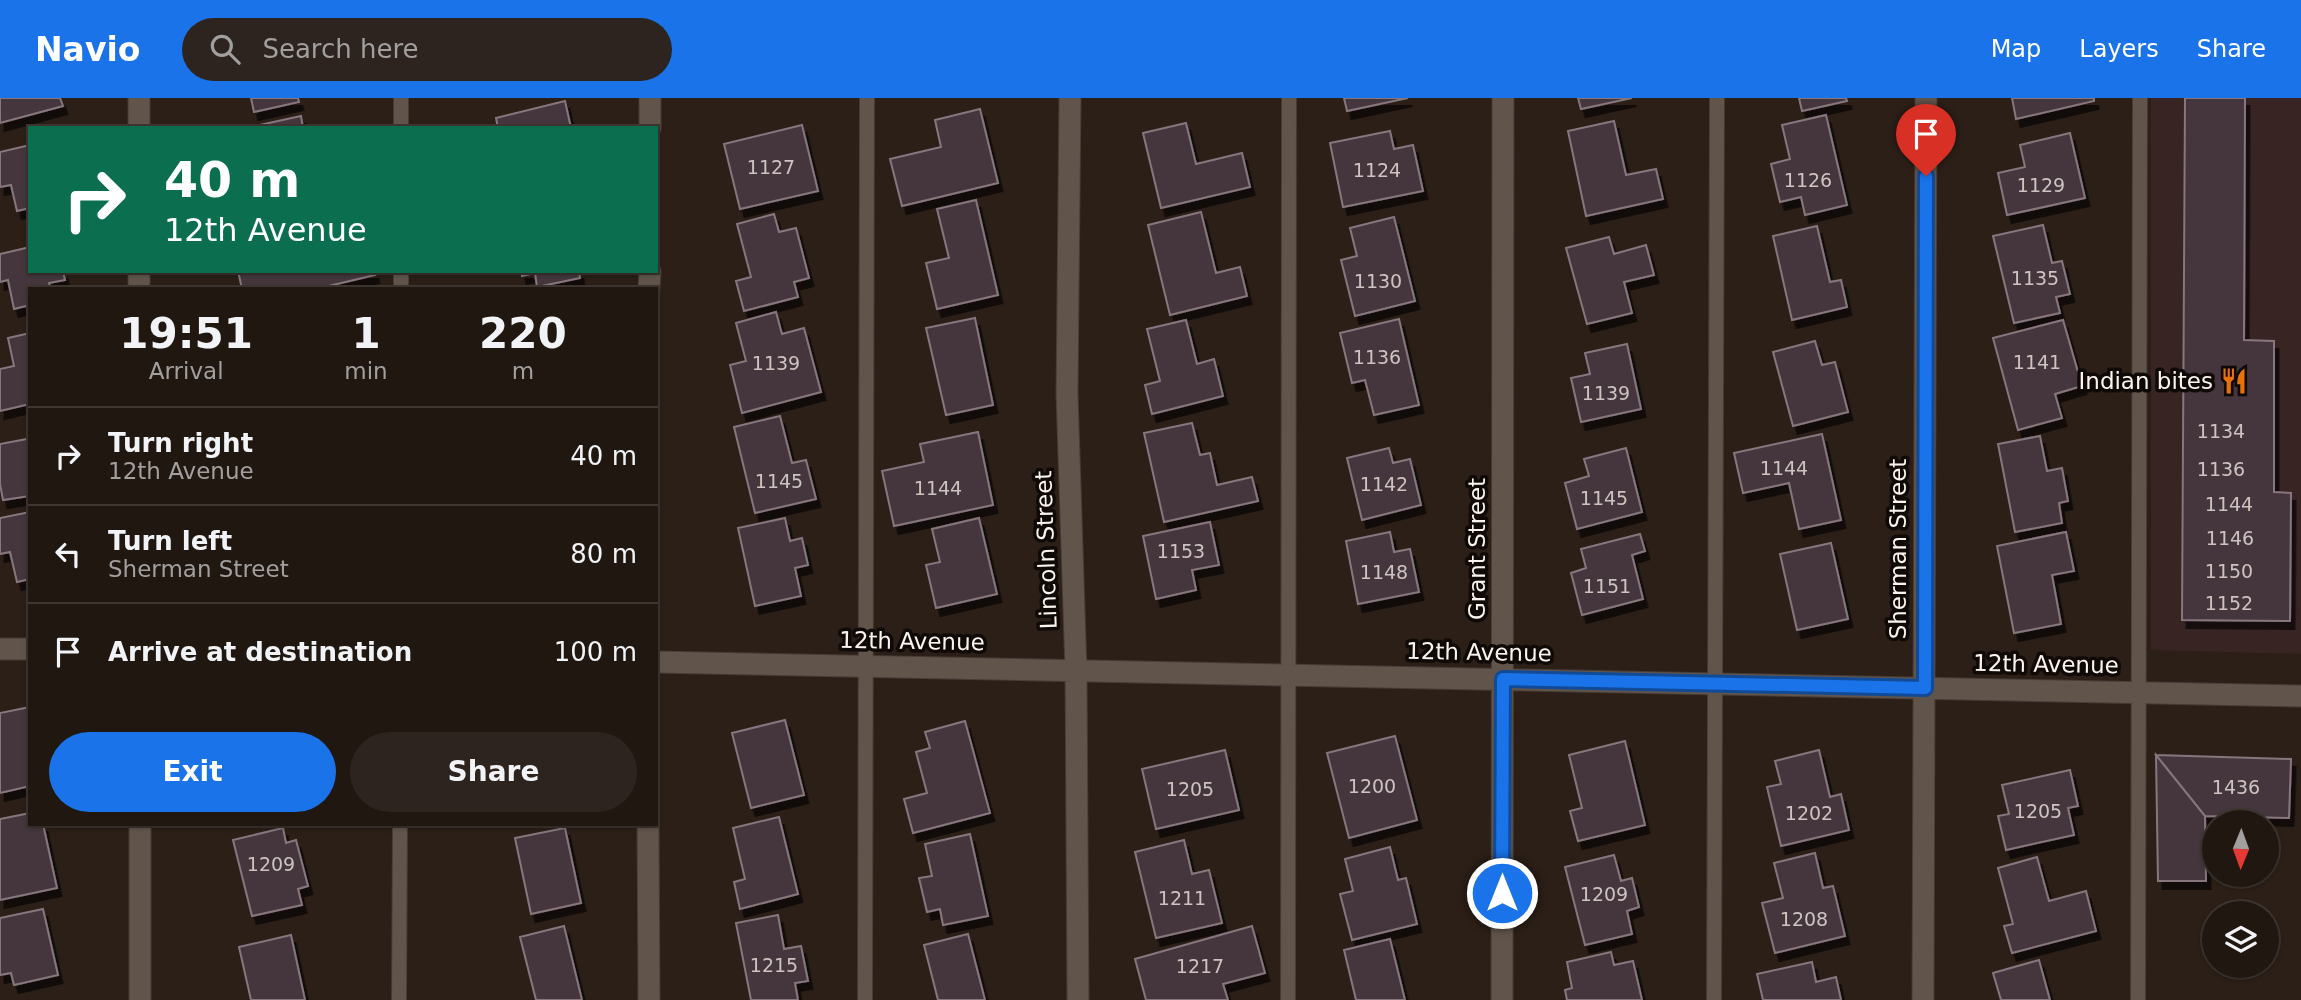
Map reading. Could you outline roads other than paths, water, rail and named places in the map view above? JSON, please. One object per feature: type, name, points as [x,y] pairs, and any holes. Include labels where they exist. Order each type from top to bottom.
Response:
[{"type":"street","points":[[139,98],[139,126]]},
{"type":"street","points":[[650,98],[650,126]]},
{"type":"street","name":"Lincoln Street","points":[[1070,98],[1067,394],[1076,671],[1078,1000]]},
{"type":"street","name":"Grant Street","points":[[1502,1000],[1503,98]]},
{"type":"street","name":"Sherman Street","points":[[1923,1000],[1926,98]]},
{"type":"street","points":[[0,649],[28,649]]},
{"type":"street","name":"12th Avenue","points":[[658,662],[2301,696]]},
{"type":"street","points":[[140,826],[140,1000]]},
{"type":"street","points":[[648,826],[649,1000]]},
{"type":"lane","points":[[401,98],[401,126]]},
{"type":"lane","points":[[865,1000],[867,98]]},
{"type":"lane","points":[[1288,1000],[1289,98]]},
{"type":"lane","points":[[1714,1000],[1717,98]]},
{"type":"lane","points":[[2138,1000],[2140,98]]},
{"type":"lane","points":[[399,1000],[400,826]]},
{"type":"place","name":"Indian bites","points":[[2234,381]]}]
